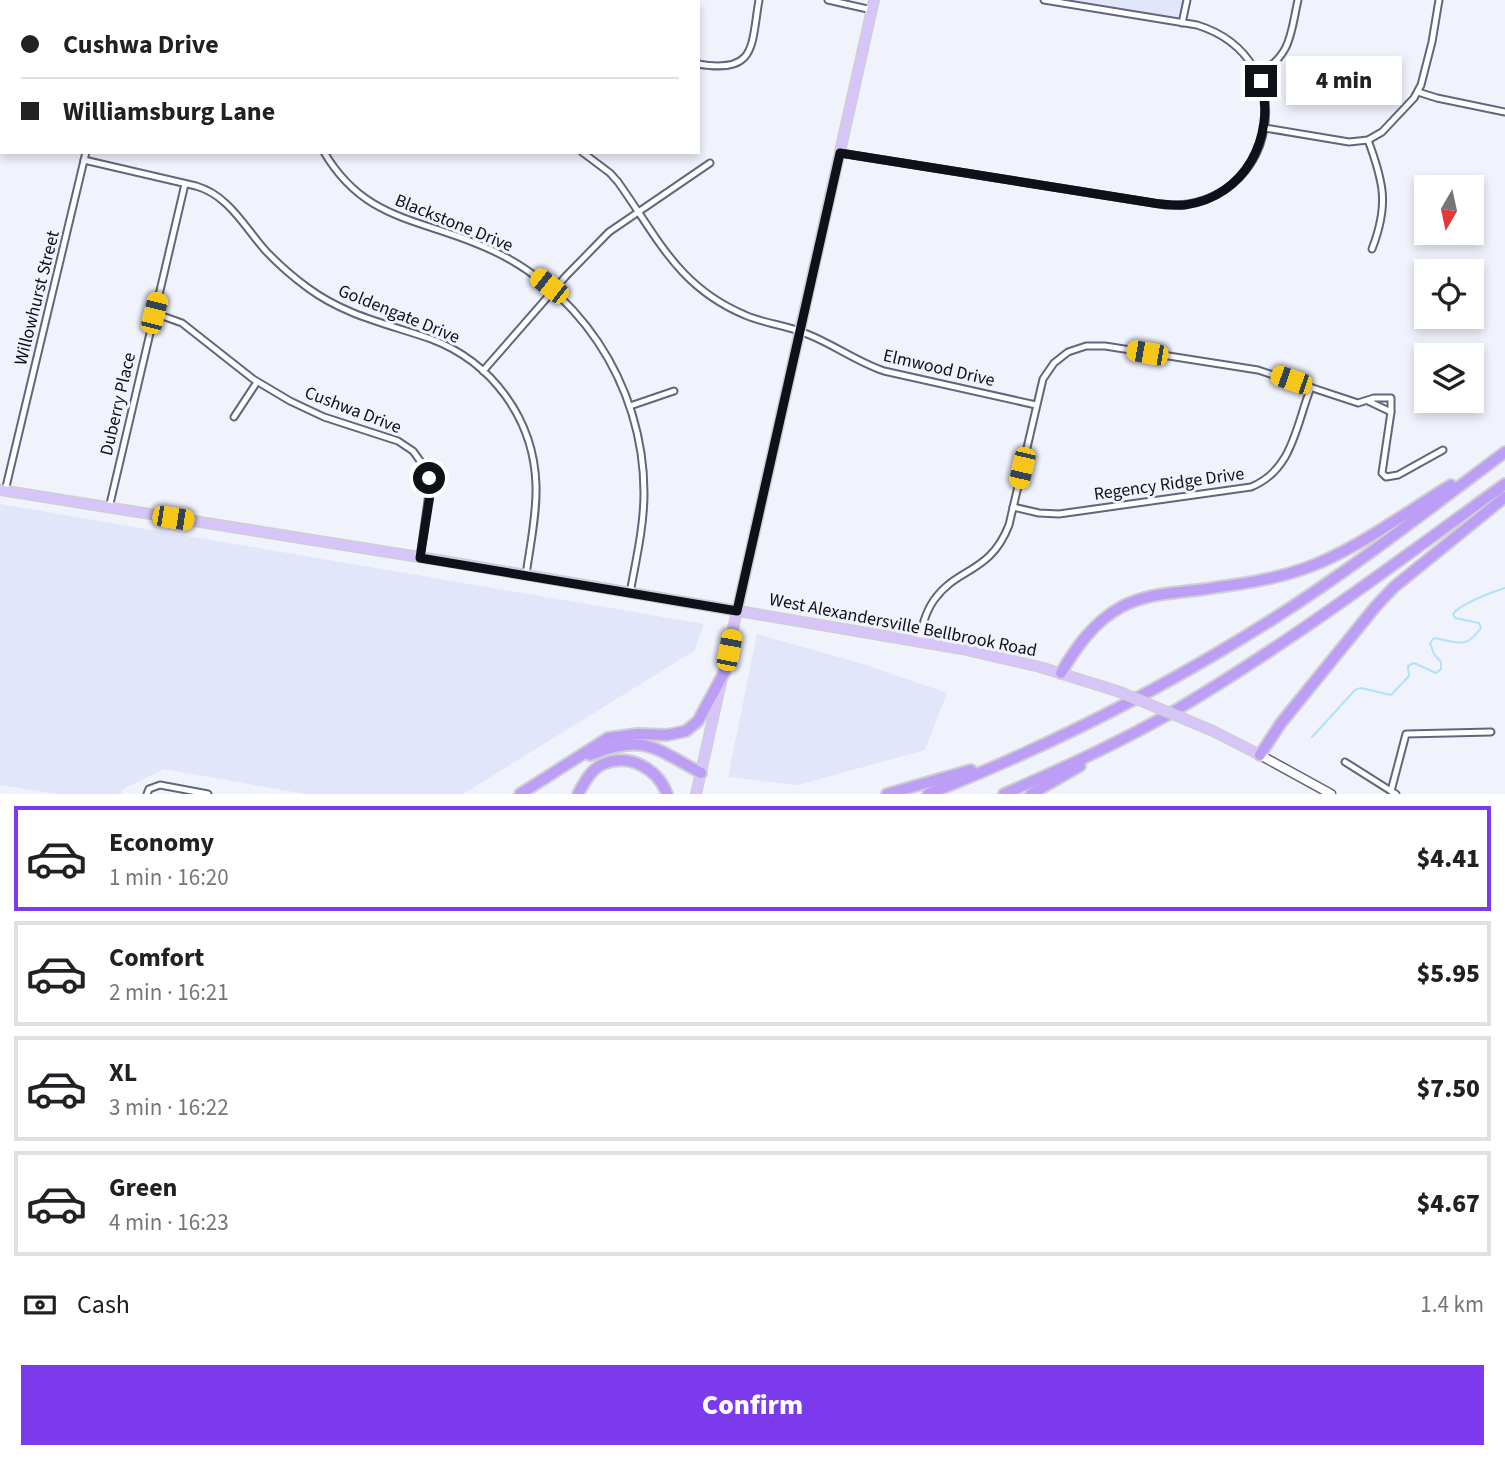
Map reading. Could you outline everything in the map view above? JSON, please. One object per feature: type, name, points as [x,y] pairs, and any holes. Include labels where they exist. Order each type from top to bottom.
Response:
[{"type":"highway","points":[[1061,673],[1092,629],[1119,608],[1133,601],[1262,581],[1304,569],[1347,548],[1502,455]]},
{"type":"highway","points":[[928,794],[1098,719],[1272,620],[1502,455]]},
{"type":"highway","points":[[1004,794],[1065,768],[1173,712],[1225,680],[1321,617],[1505,484]]},
{"type":"highway","points":[[1260,755],[1281,723],[1394,587],[1505,497]]},
{"type":"highway","points":[[520,794],[608,738],[636,734],[667,735],[686,730],[698,721],[725,671]]},
{"type":"highway","points":[[1031,794],[1060,780],[1130,734]]},
{"type":"highway","points":[[571,763],[615,746],[634,743],[652,746],[701,773]]},
{"type":"highway","points":[[887,794],[1011,759]]},
{"type":"highway","points":[[579,794],[586,779],[603,764],[624,761],[648,767],[663,782],[667,794]]},
{"type":"main road","points":[[696,794],[873,5]]},
{"type":"main road","name":"West Alexandersville Bellbrook Road","points":[[2,490],[526,575],[988,654],[1120,692],[1213,731],[1331,794]]},
{"type":"street","points":[[700,64],[725,68],[737,64],[747,55],[753,41],[760,0]]},
{"type":"street","points":[[828,0],[873,5]]},
{"type":"street","points":[[840,153],[1177,206],[1209,199],[1235,182],[1253,160],[1265,128],[1265,94],[1258,75],[1245,55],[1227,39],[1208,29],[1044,0]]},
{"type":"street","points":[[1182,23],[1187,0]]},
{"type":"street","points":[[1258,75],[1284,53],[1298,0]]},
{"type":"street","points":[[1265,128],[1349,142],[1368,140],[1382,132],[1418,92],[1432,42],[1439,0]]},
{"type":"street","points":[[1418,92],[1505,112]]},
{"type":"street","points":[[1368,140],[1380,172],[1384,194],[1383,216],[1372,249]]},
{"type":"street","name":"Willowhurst Street","points":[[2,490],[86,154]]},
{"type":"street","name":"Blackstone Drive","points":[[326,154],[347,182],[385,211],[490,249],[531,272],[582,319],[616,372],[630,406],[641,452],[644,491],[642,523],[631,593]]},
{"type":"street","name":"Elmwood Drive","points":[[585,154],[610,173],[677,267],[707,295],[747,316],[800,331],[884,371],[1036,405]]},
{"type":"street","name":"Goldengate Drive","points":[[85,159],[200,187],[221,198],[278,263],[324,299],[379,324],[447,346],[483,370],[502,390],[518,414],[533,453],[537,493],[526,575]]},
{"type":"street","points":[[483,370],[600,240],[710,163]]},
{"type":"street","name":"Duberry Place","points":[[109,508],[186,184]]},
{"type":"street","name":"Cushwa Drive","points":[[154,313],[182,323],[257,382],[296,405],[398,441],[419,457],[426,469],[430,486],[420,558]]},
{"type":"street","points":[[919,641],[926,615],[935,599],[988,560],[1005,535],[1043,379],[1054,363],[1077,349],[1096,345],[1258,370],[1358,403],[1374,398],[1391,398],[1382,473],[1386,477],[1398,475],[1443,450]]},
{"type":"street","points":[[234,417],[257,382]]},
{"type":"street","name":"Regency Ridge Drive","points":[[1013,507],[1059,514],[1251,487],[1267,480],[1281,467],[1311,387]]},
{"type":"street","points":[[630,406],[674,390]]},
{"type":"street","points":[[1368,401],[1391,412]]},
{"type":"street","points":[[1345,762],[1394,792],[1406,734],[1491,732]]},
{"type":"street","points":[[147,794],[149,789],[160,785],[208,794]]},
{"type":"shaded area","points":[[1044,0],[1187,0],[1182,23]]},
{"type":"shaded area","points":[[0,504],[704,624],[694,651],[463,794],[305,794],[164,769],[123,789],[121,794],[56,794],[0,785]]},
{"type":"shaded area","points":[[757,634],[863,664],[947,693],[925,750],[798,785],[728,777]]},
{"type":"waterway","points":[[1312,737],[1355,690],[1361,688],[1391,695],[1409,676],[1408,666],[1414,663],[1436,673],[1441,669],[1441,662],[1430,643],[1434,638],[1461,643],[1470,639],[1481,628],[1479,623],[1455,618],[1453,614],[1469,602],[1505,588]]},
{"type":"route","points":[[429,478],[430,495],[420,558],[737,611],[840,153],[1166,205],[1187,205],[1209,199],[1227,189],[1253,160],[1265,123],[1266,104],[1261,81]]}]
